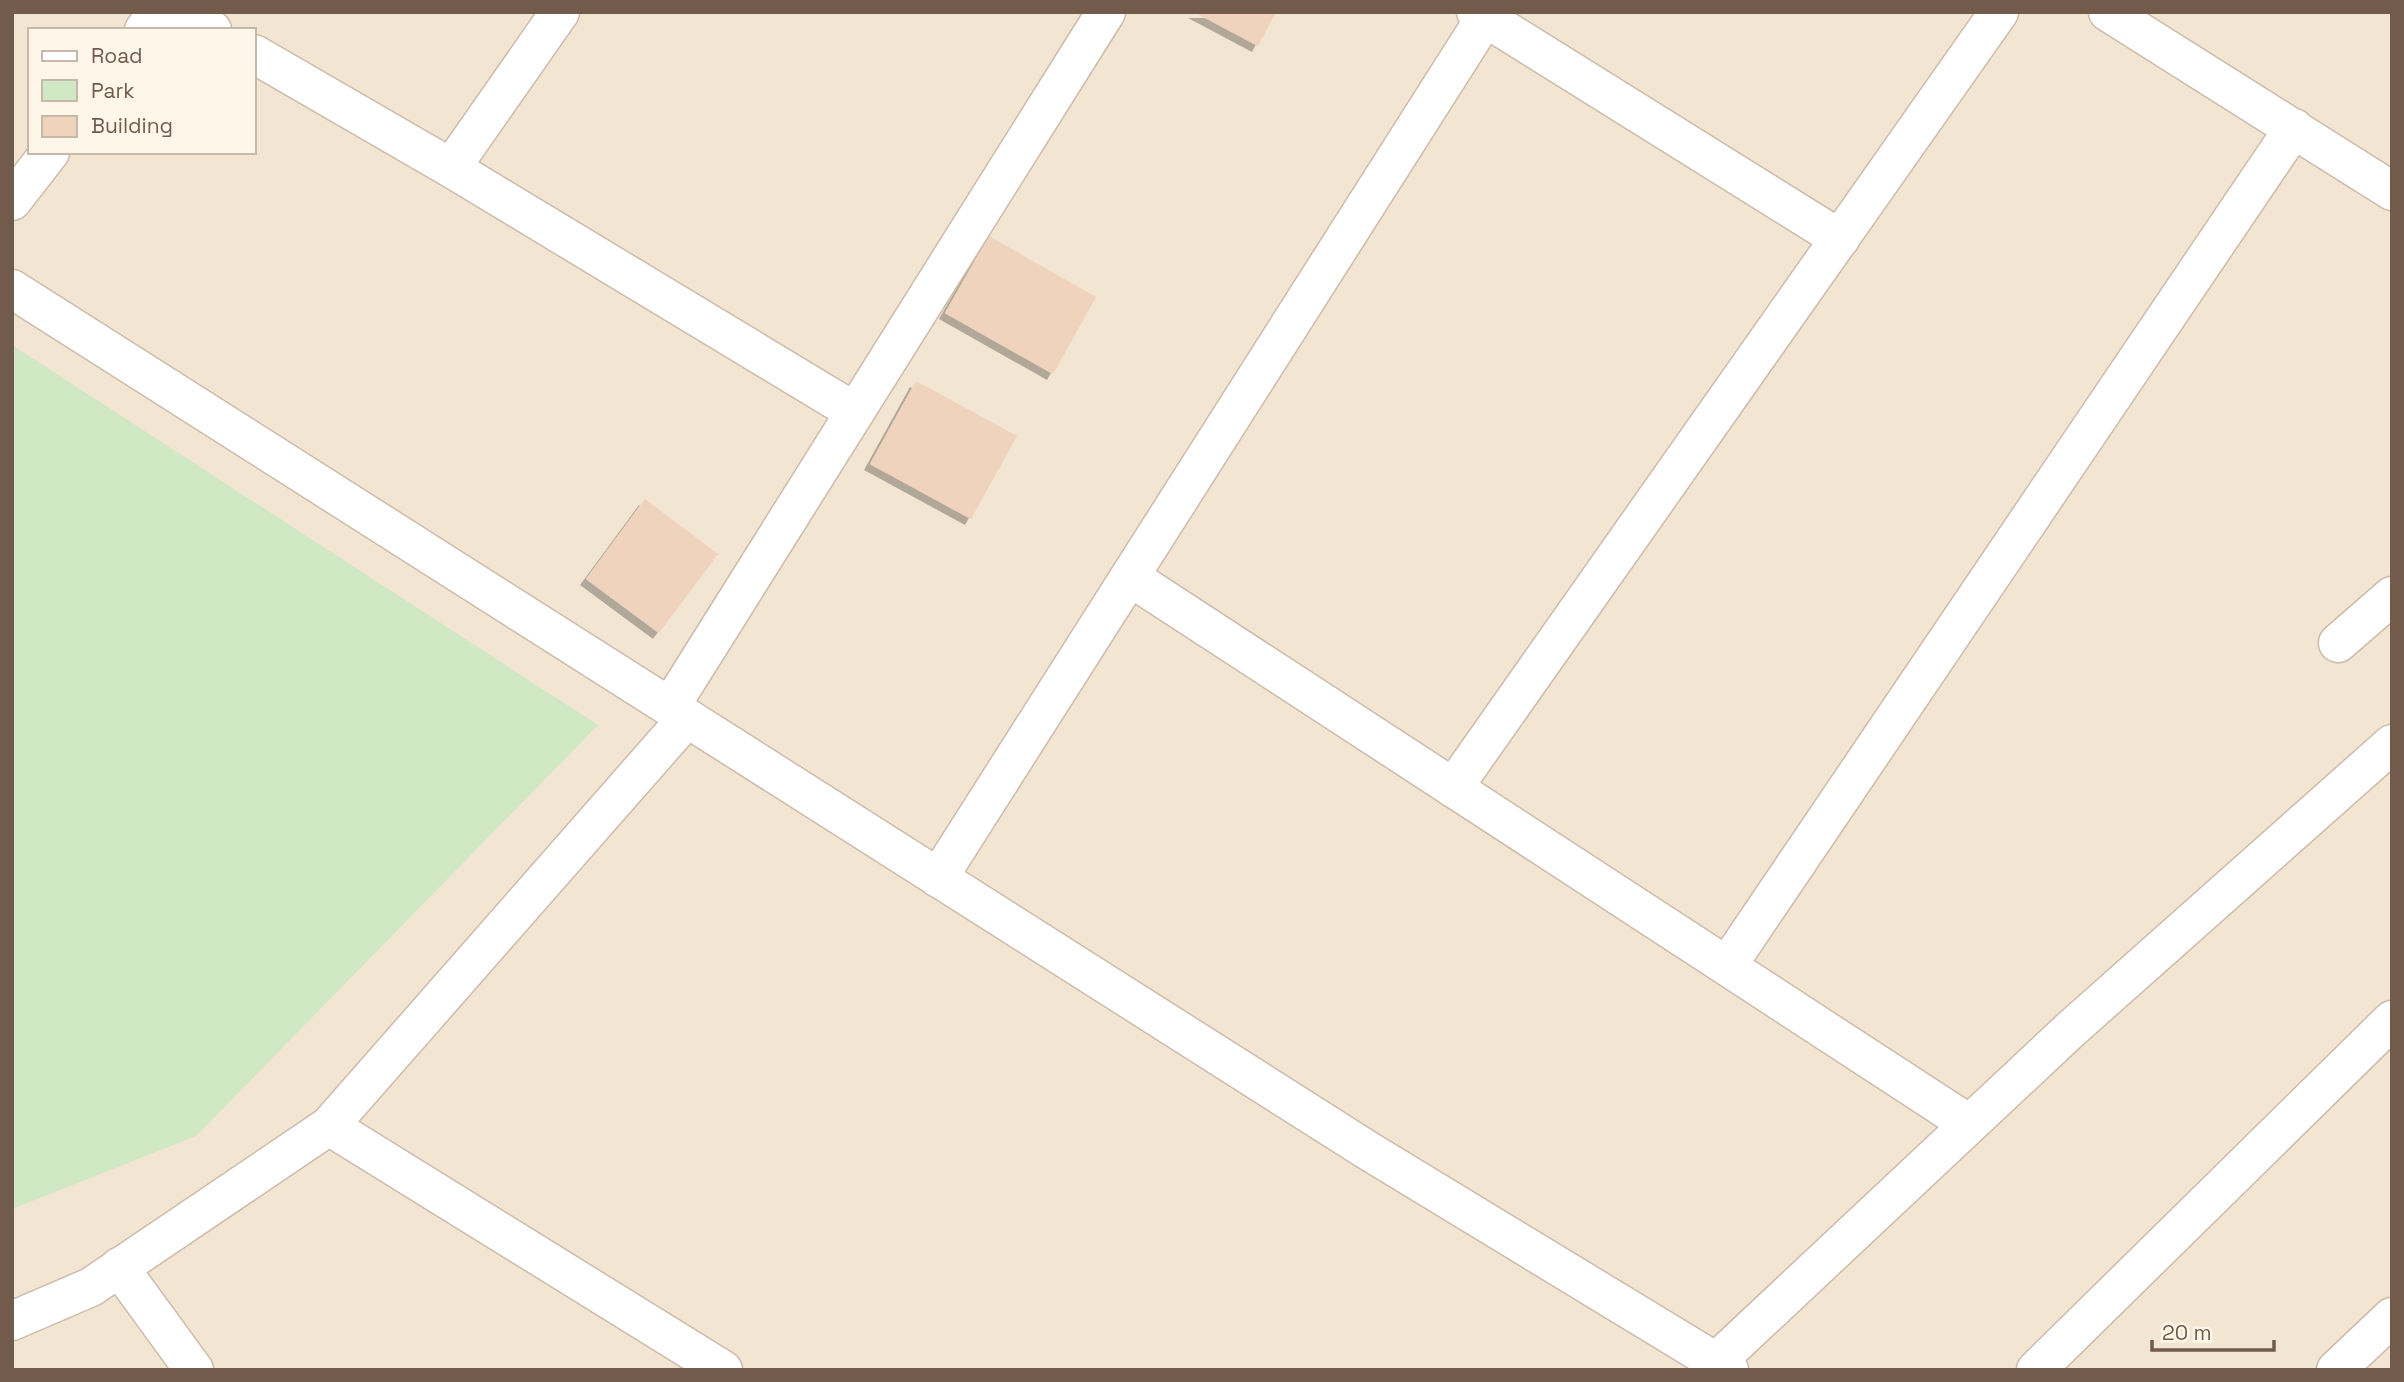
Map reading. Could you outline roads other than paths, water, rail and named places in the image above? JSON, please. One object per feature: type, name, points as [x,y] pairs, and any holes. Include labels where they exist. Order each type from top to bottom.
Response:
[{"type":"street","points":[[146,28],[158,12]]},
{"type":"street","points":[[182,12],[209,28]]},
{"type":"street","points":[[451,168],[560,12]]},
{"type":"street","points":[[12,1321],[91,1287],[329,1126],[678,713],[855,412],[1106,12]]},
{"type":"street","points":[[1453,788],[1999,12]]},
{"type":"street","points":[[2108,12],[2392,191]]},
{"type":"street","points":[[938,878],[1130,577],[1481,15],[1840,239]]},
{"type":"street","points":[[256,55],[451,168],[855,412]]},
{"type":"street","points":[[1727,966],[2294,128]]},
{"type":"street","points":[[12,201],[48,154]]},
{"type":"street","points":[[12,289],[1367,1150],[1723,1366],[1969,1124],[2070,1030],[2392,744]]},
{"type":"street","points":[[1130,577],[1969,1124]]},
{"type":"street","points":[[2338,643],[2392,596]]},
{"type":"street","points":[[2036,1370],[2392,1020]]},
{"type":"street","points":[[329,1126],[723,1370]]},
{"type":"street","points":[[120,1267],[194,1370]]},
{"type":"street","points":[[2336,1370],[2392,1317]]}]
